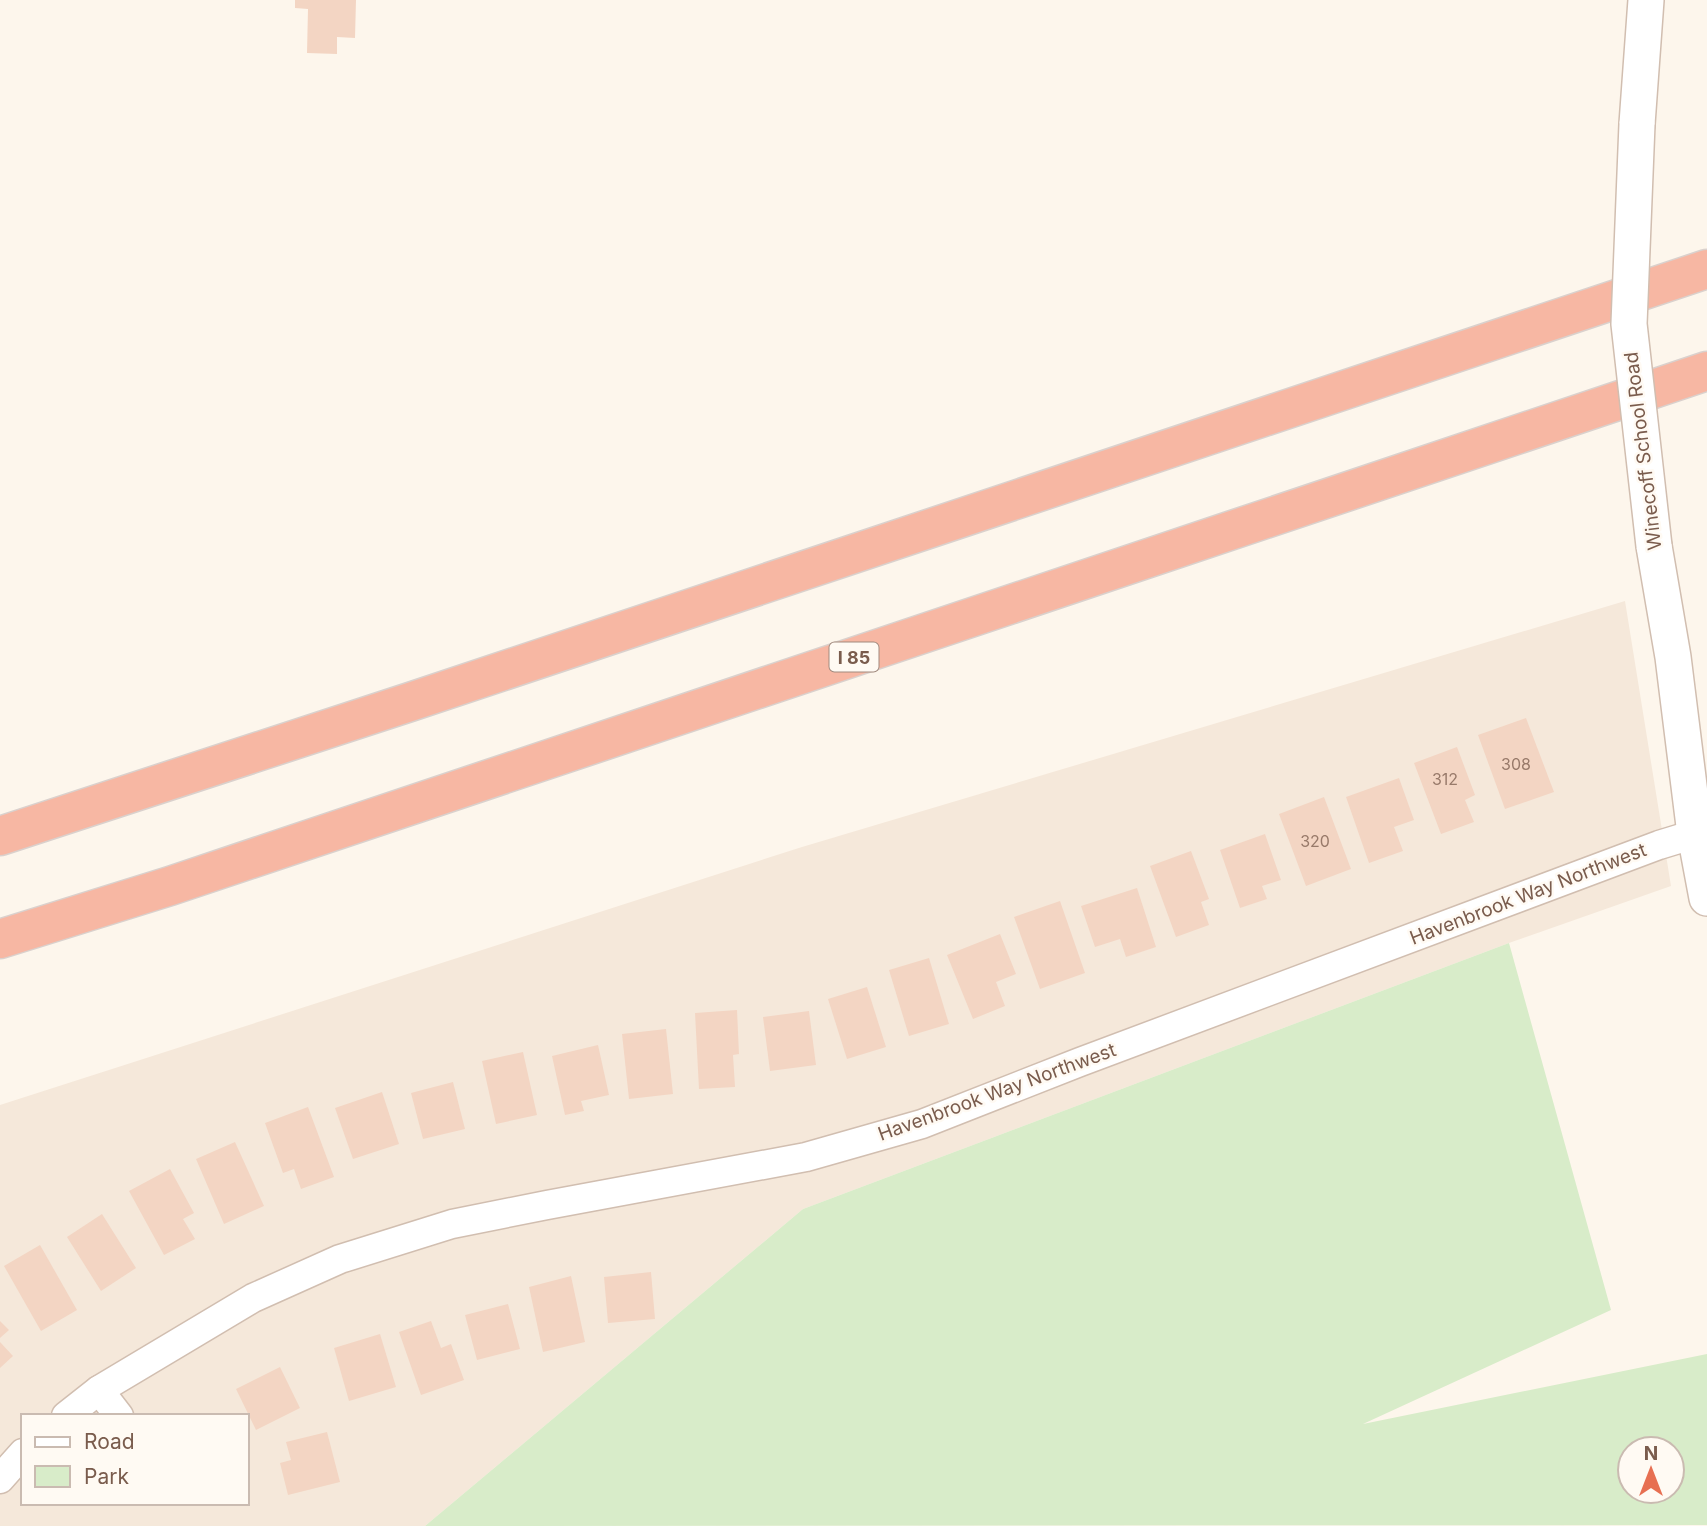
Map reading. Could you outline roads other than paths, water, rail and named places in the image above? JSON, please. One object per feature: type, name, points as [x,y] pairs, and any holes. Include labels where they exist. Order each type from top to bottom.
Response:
[{"type":"highway","points":[[0,836],[1707,269]]},
{"type":"highway","name":"I 85","points":[[0,939],[183,881],[1707,371]]},
{"type":"street","name":"Winecoff School Road","points":[[1646,0],[1637,124],[1629,324],[1654,546],[1673,657],[1695,834],[1707,898]]},
{"type":"street","name":"Havenbrook Way Northwest","points":[[69,1414],[99,1390],[253,1298],[340,1259],[452,1224],[806,1157],[922,1124],[1106,1052],[1659,845],[1695,834]]},
{"type":"street","points":[[99,1390],[117,1414]]},
{"type":"street","points":[[0,1479],[21,1455]]}]
